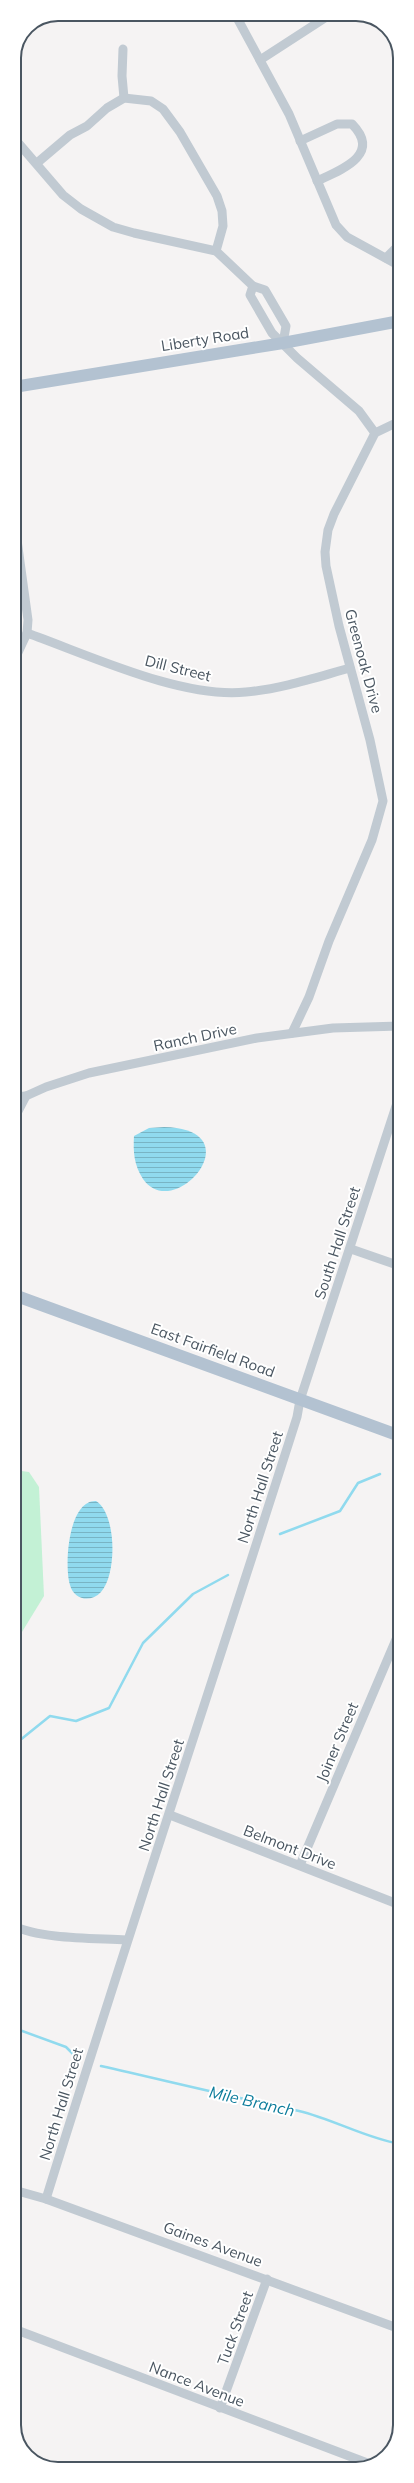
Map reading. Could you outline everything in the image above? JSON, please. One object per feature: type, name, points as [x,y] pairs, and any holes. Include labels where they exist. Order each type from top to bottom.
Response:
[{"type":"main road","name":"Liberty Road","points":[[21,386],[283,343],[393,322]]},
{"type":"main road","name":"East Fairfield Road","points":[[21,1298],[393,1433]]},
{"type":"street","points":[[238,21],[289,114],[336,225],[347,237],[393,262]]},
{"type":"street","points":[[260,60],[320,21]]},
{"type":"street","points":[[124,49],[122,76],[124,98]]},
{"type":"street","points":[[37,163],[70,135],[87,126],[107,108],[124,98],[151,101],[163,109],[180,132],[217,196],[222,211],[223,226],[216,250]]},
{"type":"street","points":[[300,141],[336,124],[352,124],[363,138],[363,146],[358,157],[346,168],[317,181]]},
{"type":"street","points":[[21,146],[63,195],[81,209],[114,227],[134,233],[216,250],[253,286],[265,290],[286,326],[283,343]]},
{"type":"street","points":[[386,258],[393,251]]},
{"type":"street","points":[[253,286],[250,295],[272,333],[297,358],[359,411],[375,433],[393,424]]},
{"type":"street","name":"Greenoak Drive","points":[[292,1033],[309,997],[329,941],[372,840],[383,801],[372,747],[338,620],[325,552],[334,514],[375,433]]},
{"type":"street","points":[[21,569],[28,620],[27,633],[21,646]]},
{"type":"street","name":"Dill Street","points":[[27,633],[151,677],[201,691],[247,692],[350,668]]},
{"type":"street","name":"Ranch Drive","points":[[21,1096],[26,1096],[46,1087],[89,1073],[257,1038],[333,1028],[393,1026]]},
{"type":"street","points":[[21,1106],[26,1096]]},
{"type":"street","name":"South Hall Street","points":[[300,1400],[351,1249],[393,1116]]},
{"type":"street","points":[[351,1249],[393,1264]]},
{"type":"street","name":"North Hall Street","points":[[46,2199],[126,1940],[170,1815],[297,1417],[300,1400]]},
{"type":"street","name":"Joiner Street","points":[[300,1866],[393,1647]]},
{"type":"street","name":"Belmont Drive","points":[[170,1815],[393,1902]]},
{"type":"street","points":[[21,1930],[40,1933],[126,1940]]},
{"type":"street","name":"Gaines Avenue","points":[[21,2192],[46,2199],[393,2326]]},
{"type":"street","name":"Tuck Street","points":[[220,2408],[267,2279]]},
{"type":"street","name":"Nance Avenue","points":[[21,2332],[363,2461]]},
{"type":"green space","points":[[21,1471],[29,1472],[39,1487],[44,1596],[21,1634]]},
{"type":"water","points":[[164,1127],[190,1132],[203,1142],[206,1156],[199,1171],[187,1183],[172,1190],[157,1190],[143,1179],[138,1169],[134,1153],[134,1136],[149,1128]]},
{"type":"water","points":[[96,1501],[103,1508],[108,1518],[111,1531],[112,1559],[106,1584],[101,1592],[88,1599],[79,1597],[72,1590],[68,1576],[68,1550],[70,1536],[79,1511],[87,1504]]},
{"type":"waterway","points":[[280,1534],[340,1511],[358,1483],[380,1474]]},
{"type":"waterway","points":[[21,1739],[50,1716],[76,1721],[109,1708],[143,1643],[193,1594],[228,1575]]},
{"type":"waterway","name":"Mile Branch","points":[[21,2031],[66,2047],[79,2060]]},
{"type":"waterway","name":"Mile Branch","points":[[101,2066],[312,2114],[374,2137],[393,2142]]}]
